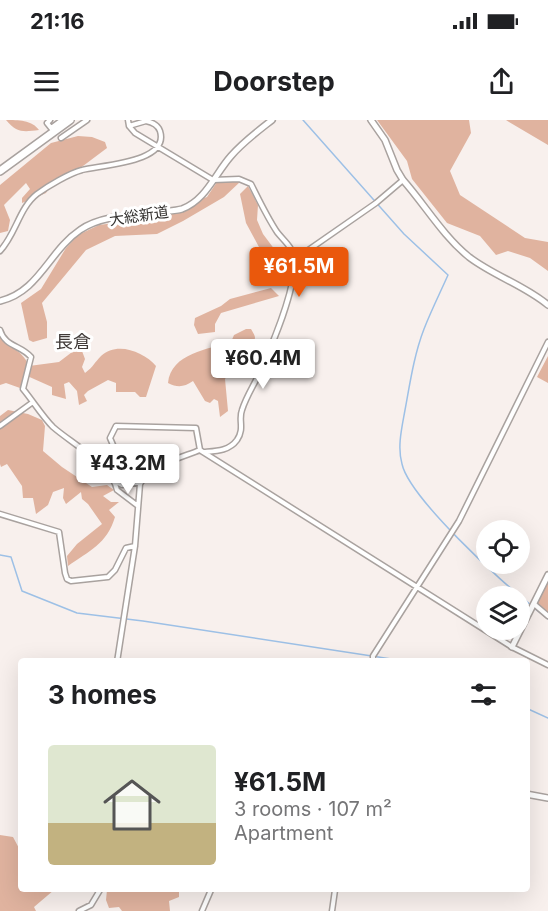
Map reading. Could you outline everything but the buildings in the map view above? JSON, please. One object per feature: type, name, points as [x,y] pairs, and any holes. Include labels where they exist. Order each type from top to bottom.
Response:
[{"type":"highway","points":[[0,171],[70,120]]},
{"type":"street","points":[[50,120],[47,123],[51,128],[62,120]]},
{"type":"street","points":[[61,138],[87,120]]},
{"type":"street","points":[[0,330],[6,342],[31,357],[23,389],[33,402],[53,426],[122,485],[141,482],[153,470],[201,451],[223,450],[236,441],[241,432],[240,412],[261,370],[291,287],[294,260],[289,246],[278,233],[251,184],[239,179],[213,180],[135,133],[129,126],[128,120]]},
{"type":"street","name":"大総新道","points":[[0,301],[17,296],[34,283],[68,240],[81,229],[113,219],[183,209],[200,197],[232,154],[272,120]]},
{"type":"street","points":[[371,120],[385,140],[403,180],[459,248],[479,263],[548,305]]},
{"type":"street","points":[[0,251],[8,243],[29,202],[44,189],[82,170],[135,160],[157,148],[160,131],[156,126],[146,121],[129,126]]},
{"type":"street","points":[[294,260],[376,203],[403,180]]},
{"type":"street","points":[[373,658],[459,521],[548,342]]},
{"type":"street","points":[[0,426],[33,402]]},
{"type":"street","points":[[98,463],[113,445],[110,438],[116,426],[196,428],[201,451],[512,647],[548,665]]},
{"type":"street","points":[[116,482],[117,490],[139,506]]},
{"type":"street","points":[[118,658],[135,546],[141,482]]},
{"type":"street","points":[[0,514],[59,532],[65,573],[70,581],[108,577],[115,570],[126,548],[135,546]]},
{"type":"street","points":[[512,647],[548,575]]},
{"type":"street","points":[[534,604],[548,616]]},
{"type":"street","points":[[530,795],[548,798]]},
{"type":"street","points":[[79,911],[91,906],[99,892]]},
{"type":"street","points":[[202,911],[210,892]]},
{"type":"street","points":[[332,911],[335,892]]},
{"type":"shaded area","points":[[6,120],[29,122],[39,130],[21,131]]},
{"type":"shaded area","points":[[377,120],[469,120],[471,133],[450,171],[460,195],[525,238],[548,242],[548,271],[530,258],[508,251],[496,255],[480,236],[447,223],[412,179],[407,161]]},
{"type":"shaded area","points":[[506,120],[548,120],[548,145],[509,122]]},
{"type":"shaded area","points":[[78,136],[92,137],[105,142],[107,148],[79,169],[54,180],[46,193],[22,203],[22,198],[30,189],[26,183],[4,205],[10,220],[8,231],[0,233],[0,185],[51,143]]},
{"type":"shaded area","points":[[241,181],[224,197],[157,234],[115,236],[86,250],[42,303],[47,322],[47,338],[33,342],[29,340],[21,303],[41,289],[66,248],[78,235],[99,225],[144,219],[207,197],[217,182]]},
{"type":"shaded area","points":[[248,186],[258,205],[257,220],[263,234],[275,250],[289,260],[287,265],[280,263],[277,269],[280,283],[262,284],[256,276],[260,265],[267,262],[246,223],[240,194]]},
{"type":"shaded area","points":[[271,288],[279,296],[221,313],[215,324],[215,332],[198,334],[194,325],[195,318],[221,306],[230,299]]},
{"type":"shaded area","points":[[251,329],[255,339],[250,347],[243,341],[237,346],[238,365],[229,368],[230,372],[225,379],[228,411],[220,417],[218,401],[214,399],[210,403],[205,401],[193,381],[181,386],[168,383],[176,365],[183,359],[202,350],[231,342],[234,335]]},
{"type":"shaded area","points":[[0,335],[7,344],[22,355],[29,366],[59,362],[76,349],[82,351],[85,359],[82,367],[85,373],[107,352],[122,349],[145,356],[156,366],[146,397],[140,397],[135,392],[116,392],[116,383],[108,380],[88,391],[84,395],[87,401],[79,405],[77,391],[69,382],[64,384],[66,399],[52,395],[52,387],[25,375],[20,388],[6,383],[0,385]]},
{"type":"shaded area","points":[[548,356],[548,383],[537,377]]},
{"type":"shaded area","points":[[8,410],[28,414],[42,420],[45,426],[43,451],[92,487],[107,485],[114,490],[103,496],[111,502],[119,502],[109,510],[115,517],[107,534],[90,551],[68,566],[67,556],[77,544],[102,524],[82,499],[81,492],[66,504],[63,498],[64,488],[53,492],[48,505],[36,514],[33,498],[23,498],[22,486],[7,464],[1,467],[0,464],[0,416]]},
{"type":"shaded area","points":[[548,581],[548,614],[536,605]]},
{"type":"shaded area","points":[[0,835],[13,837],[18,846],[18,892],[52,892],[34,907],[36,911],[0,911]]},
{"type":"shaded area","points":[[107,892],[179,892],[179,897],[169,901],[170,911],[122,911],[119,907],[109,908],[106,900]]},
{"type":"waterway","points":[[303,120],[404,234],[448,275],[424,329],[415,359],[400,437],[402,464],[408,479],[421,497],[458,539],[531,605]]},
{"type":"waterway","points":[[0,555],[11,557],[22,591],[77,613],[385,658]]},
{"type":"waterway","points":[[534,608],[548,619]]},
{"type":"waterway","points":[[530,710],[548,718]]},
{"type":"district","name":"長倉","points":[[73,342]]}]
